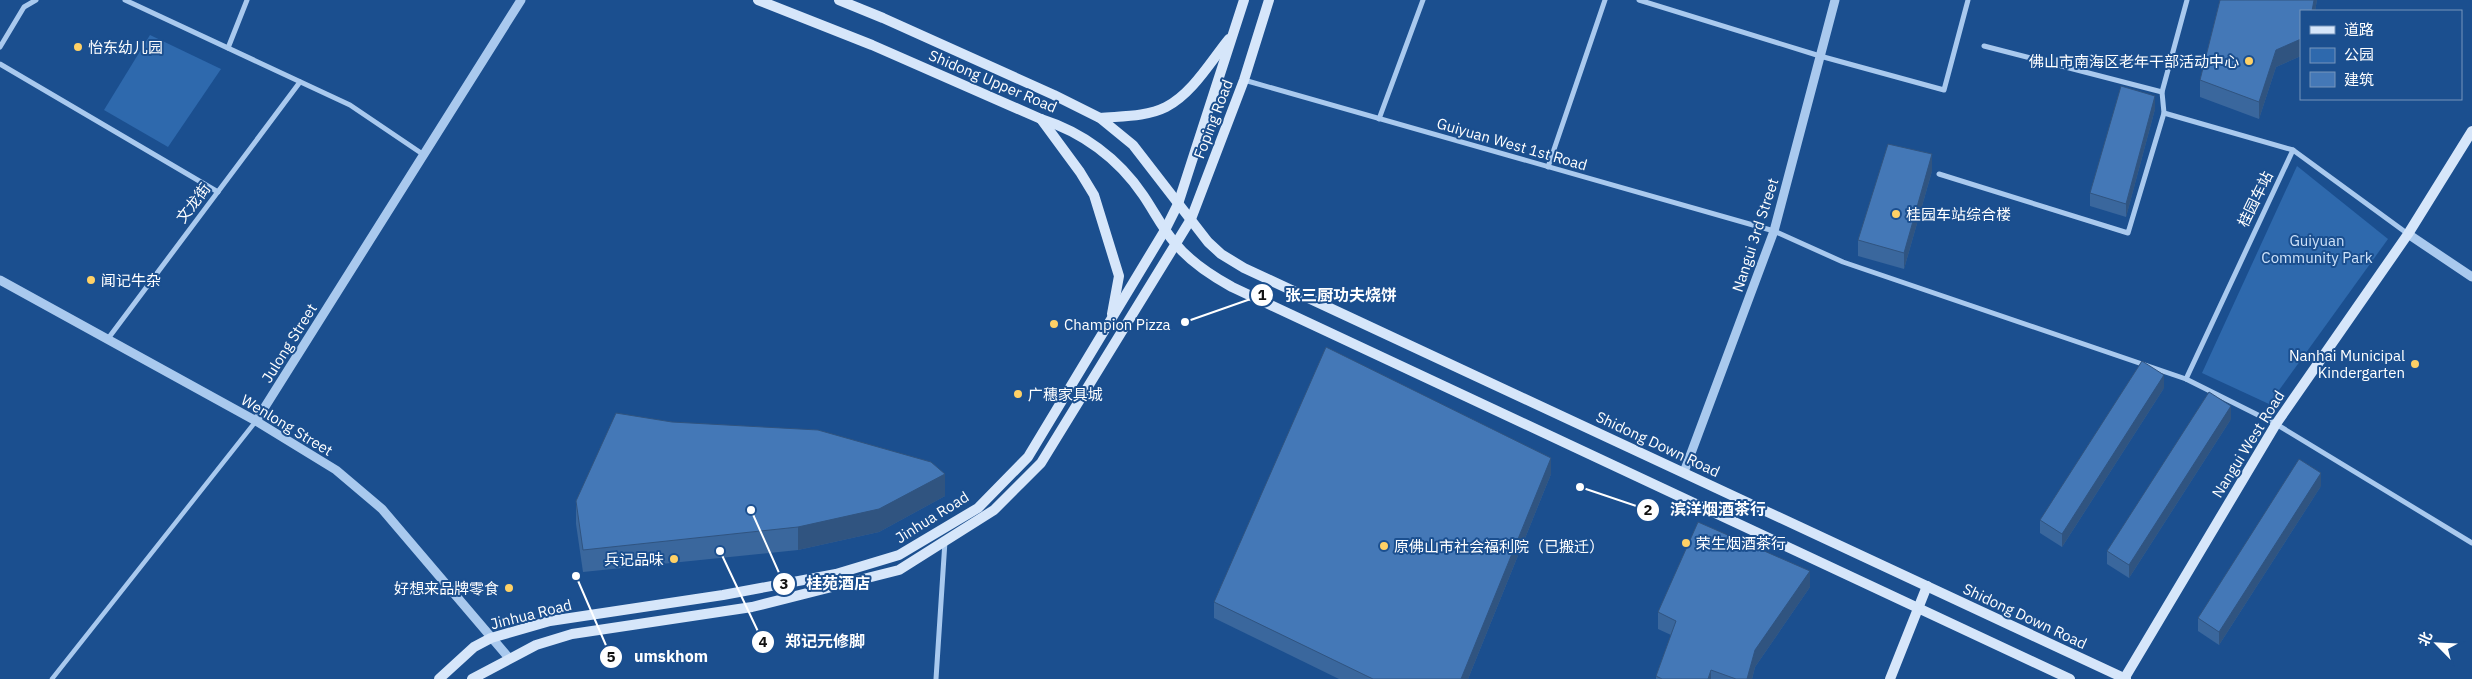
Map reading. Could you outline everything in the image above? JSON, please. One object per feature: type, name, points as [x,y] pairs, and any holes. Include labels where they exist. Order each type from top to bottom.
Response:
[{"type":"main road","name":"Shidong Upper Road","points":[[758,0],[872,45],[1040,119],[1062,126],[1095,144],[1142,193],[1175,244]]},
{"type":"main road","name":"Shidong Upper Road","points":[[839,0],[937,42],[1100,118],[1133,145],[1153,167],[1191,220]]},
{"type":"main road","name":"Foping Road","points":[[1165,230],[1178,204],[1244,0]]},
{"type":"main road","name":"Foping Road","points":[[1175,244],[1191,220],[1244,80],[1269,0]]},
{"type":"main road","points":[[1100,118],[1143,114],[1165,108],[1182,96],[1233,34]]},
{"type":"main road","points":[[1040,119],[1080,172],[1094,195],[1108,235],[1119,276],[1110,322]]},
{"type":"main road","name":"Nangui West Road","points":[[2125,679],[2276,424],[2408,234],[2472,130]]},
{"type":"main road","name":"Shidong Down Road","points":[[1191,220],[1208,242],[1221,254],[1244,268],[2125,679]]},
{"type":"main road","name":"Jinhua Road","points":[[439,679],[474,647],[491,638],[550,621],[723,595],[836,574],[899,555],[978,508],[1028,456],[1165,230]]},
{"type":"main road","points":[[1175,244],[1211,276],[1232,287],[2070,679]]},
{"type":"main road","name":"Jinhua Road","points":[[472,679],[536,645],[572,634],[752,607],[899,570],[994,510],[1041,463],[1175,244]]},
{"type":"main road","points":[[1890,679],[1927,586]]},
{"type":"street","points":[[0,47],[24,7],[36,0]]},
{"type":"street","points":[[125,0],[350,105],[424,155]]},
{"type":"street","points":[[228,48],[247,0]]},
{"type":"street","name":"Julong Street","points":[[52,679],[256,421],[521,0]]},
{"type":"street","points":[[1380,119],[1423,0]]},
{"type":"street","points":[[1548,167],[1605,0]]},
{"type":"street","points":[[1639,0],[1820,56],[1944,90],[1968,0]]},
{"type":"street","name":"Nangui 3rd Street","points":[[1684,472],[1774,231],[1835,0]]},
{"type":"street","points":[[1939,174],[2128,233],[2164,114],[2162,92],[2188,0]]},
{"type":"street","points":[[1984,46],[2162,92]]},
{"type":"street","points":[[0,64],[218,192]]},
{"type":"street","name":"Guiyuan West 1st Road","points":[[1244,80],[1774,231],[1843,262],[2186,379],[2276,424],[2472,543]]},
{"type":"street","name":"文龙街","points":[[107,340],[300,82]]},
{"type":"street","points":[[2164,114],[2293,150],[2408,234],[2472,277]]},
{"type":"street","name":"桂园车站","points":[[2186,379],[2293,150]]},
{"type":"street","name":"Wenlong Street","points":[[0,280],[256,421],[336,470],[382,509],[509,658]]},
{"type":"street","points":[[936,679],[945,541]]},
{"type":"green space","points":[[150,35],[221,69],[168,147],[104,110]]},
{"type":"green space","name":"Guiyuan Community Park","points":[[2297,166],[2388,239],[2269,404],[2202,373]]},
{"type":"building","name":"佛山市南海区老年干部活动中心","points":[[2220,0],[2314,0],[2312,10],[2300,10],[2300,39],[2276,50],[2259,102],[2200,80]]},
{"type":"building","points":[[2121,86],[2155,96],[2126,204],[2090,193]]},
{"type":"building","name":"桂园车站综合楼","points":[[1888,144],[1932,154],[1904,253],[1858,240]]},
{"type":"building","name":"原佛山市社会福利院（已搬迁）","points":[[1326,347],[1551,458],[1461,679],[1373,679],[1214,602]]},
{"type":"building","points":[[2142,361],[2164,375],[2062,534],[2040,520]]},
{"type":"building","points":[[2209,392],[2231,406],[2129,565],[2107,551]]},
{"type":"building","points":[[616,413],[672,422],[818,430],[931,462],[945,474],[879,509],[798,527],[583,550],[576,501]]},
{"type":"building","points":[[2299,459],[2321,473],[2219,632],[2198,618]]},
{"type":"building","points":[[1698,522],[1810,571],[1755,650],[1747,679],[1736,679],[1711,670],[1708,679],[1662,679],[1656,676],[1676,621],[1658,612]]},
{"type":"place","name":"怡东幼儿园","points":[[78,47]]},
{"type":"place","name":"佛山市南海区老年干部活动中心","points":[[2249,61]]},
{"type":"place","name":"桂园车站综合楼","points":[[1896,214]]},
{"type":"place","name":"闻记牛杂","points":[[91,280]]},
{"type":"place","name":"张三厨功夫烧饼","points":[[1185,322]]},
{"type":"place","name":"Champion Pizza","points":[[1054,324]]},
{"type":"place","name":"Nanhai Municipal Kindergarten","points":[[2415,364]]},
{"type":"place","name":"广穗家具城","points":[[1018,394]]},
{"type":"place","name":"滨洋烟酒茶行","points":[[1580,487]]},
{"type":"place","name":"桂苑酒店","points":[[751,510]]},
{"type":"place","name":"荣生烟酒茶行","points":[[1686,543]]},
{"type":"place","name":"原佛山市社会福利院（已搬迁）","points":[[1384,546]]},
{"type":"place","name":"郑记元修脚","points":[[720,551]]},
{"type":"place","name":"兵记品味","points":[[674,559]]},
{"type":"place","name":"umskhom","points":[[576,576]]},
{"type":"place","name":"好想来品牌零食","points":[[509,588]]}]
